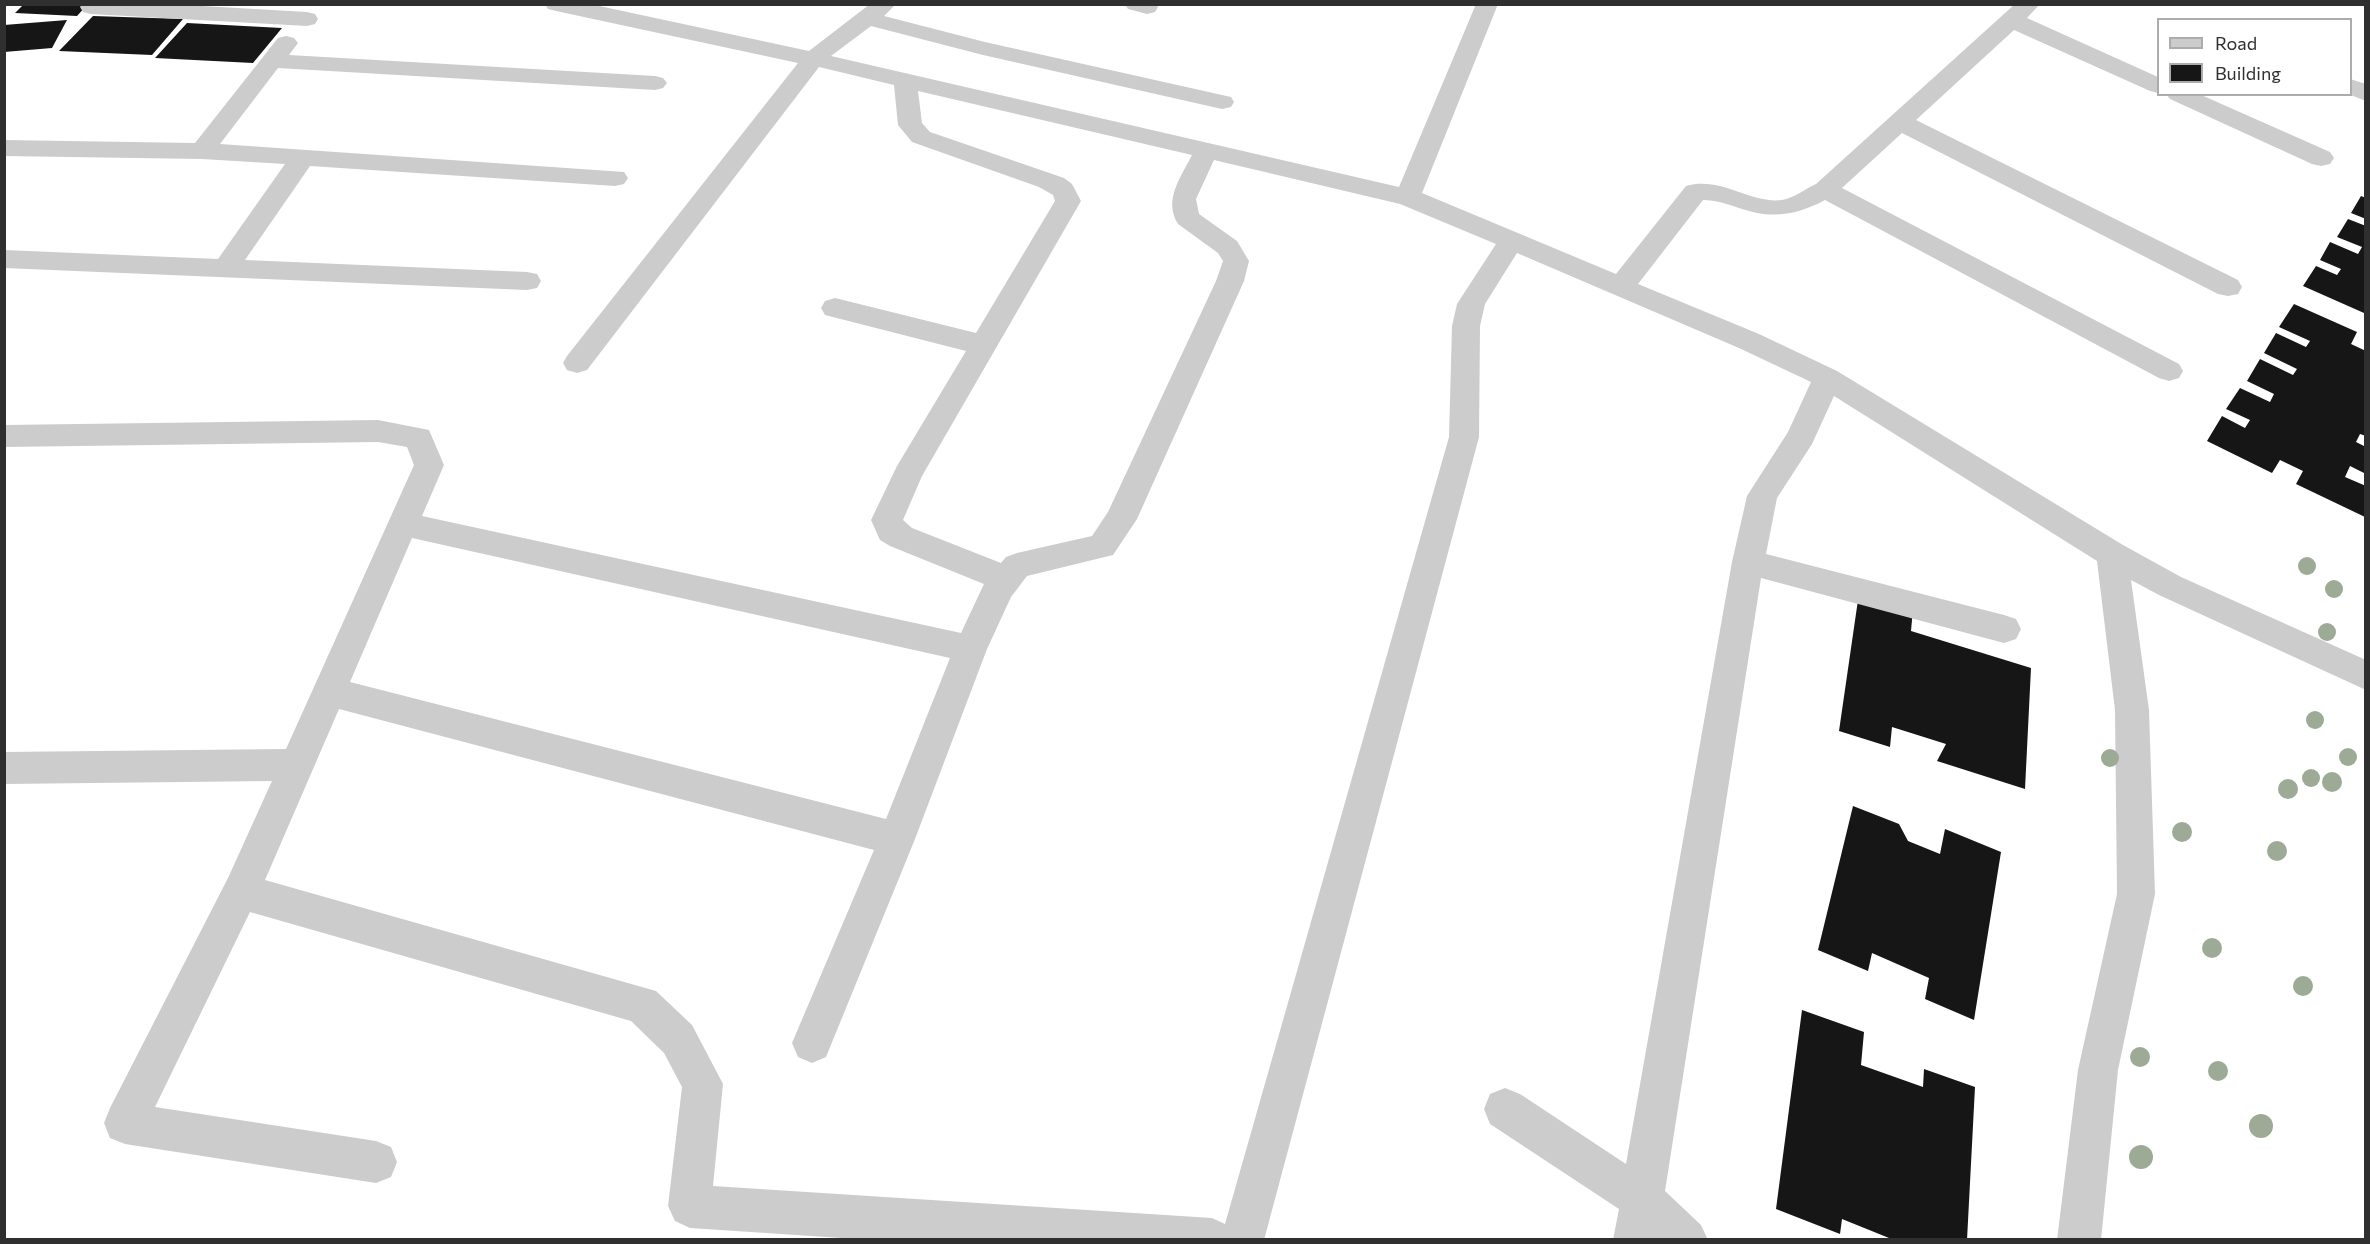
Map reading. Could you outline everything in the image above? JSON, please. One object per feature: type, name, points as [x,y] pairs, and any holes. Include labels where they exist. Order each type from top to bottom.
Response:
[{"type":"street","points":[[556,4],[905,80],[1408,197],[1749,341],[1827,378],[2112,554],[2170,586],[2366,676]]},
{"type":"street","points":[[1408,197],[1487,4]]},
{"type":"street","points":[[91,7],[313,12]]},
{"type":"street","points":[[577,363],[813,60],[876,11],[983,48],[1222,102]]},
{"type":"street","points":[[202,151],[271,61],[313,12]]},
{"type":"street","points":[[1622,287],[1695,192],[1721,192],[1779,208],[1792,206],[1825,190],[2020,12],[2157,85]]},
{"type":"street","points":[[271,61],[655,83]]},
{"type":"street","points":[[905,80],[909,125],[921,137],[1060,186],[1066,193],[1068,201],[908,474],[888,520],[891,531],[901,537],[1007,579]]},
{"type":"street","points":[[2352,87],[2366,94]]},
{"type":"street","points":[[2182,96],[2321,158]]},
{"type":"street","points":[[1898,121],[2228,287]]},
{"type":"street","points":[[4,148],[202,151],[615,178]]},
{"type":"street","points":[[812,1043],[897,839],[970,649],[998,589],[1017,566],[1102,546],[1120,519],[1230,281],[1236,261],[1228,247],[1187,218],[1183,199],[1206,151]]},
{"type":"street","points":[[226,268],[303,157]]},
{"type":"street","points":[[1825,190],[2169,371]]},
{"type":"street","points":[[1242,1239],[1464,437],[1466,326],[1471,304],[1511,240]]},
{"type":"street","points":[[4,259],[527,281]]},
{"type":"street","points":[[835,308],[983,345]]},
{"type":"street","points":[[1638,1219],[1748,561],[1762,496],[1801,436],[1827,378]]},
{"type":"street","points":[[4,436],[378,431],[418,438],[429,465],[404,524],[241,891],[125,1123],[376,1162]]},
{"type":"street","points":[[404,524],[970,649]]},
{"type":"street","points":[[2079,1239],[2098,1070],[2136,894],[2132,710],[2112,554]]},
{"type":"street","points":[[1748,561],[2004,629]]},
{"type":"street","points":[[330,692],[897,839]]},
{"type":"street","points":[[4,768],[297,765]]},
{"type":"street","points":[[241,891],[642,1005],[678,1039],[703,1084],[690,1206],[845,1228],[1212,1239]]},
{"type":"street","points":[[1505,1109],[1638,1219],[1686,1239]]},
{"type":"building","points":[[24,4],[88,4],[77,16],[15,13]]},
{"type":"building","points":[[93,16],[183,19],[152,55],[59,51]]},
{"type":"building","points":[[67,20],[52,48],[4,52],[4,25]]},
{"type":"building","points":[[187,23],[282,28],[253,63],[155,58]]},
{"type":"building","points":[[2361,196],[2366,198],[2366,219],[2351,213]]},
{"type":"building","points":[[2348,219],[2366,226],[2364,313],[2303,286],[2316,266],[2337,275],[2341,269],[2320,260],[2330,242],[2358,254],[2362,247],[2337,237]]},
{"type":"building","points":[[2294,304],[2357,332],[2351,344],[2366,351],[2366,436],[2360,434],[2356,442],[2366,447],[2366,474],[2350,466],[2345,477],[2366,486],[2365,517],[2296,484],[2303,471],[2280,460],[2272,473],[2207,441],[2222,416],[2245,428],[2250,420],[2226,409],[2240,388],[2270,402],[2274,394],[2247,381],[2260,359],[2293,375],[2297,369],[2264,353],[2276,333],[2306,347],[2310,341],[2279,327]]},
{"type":"building","points":[[1859,593],[1913,609],[1911,631],[2031,668],[2025,789],[1937,761],[1946,744],[1892,727],[1890,747],[1839,731]]},
{"type":"building","points":[[1853,806],[1899,824],[1908,841],[1940,854],[1945,829],[2001,852],[1974,1020],[1925,999],[1929,978],[1872,953],[1868,971],[1818,950]]},
{"type":"building","points":[[1802,1010],[1864,1032],[1861,1065],[1923,1087],[1924,1069],[1975,1087],[1967,1240],[1894,1240],[1842,1219],[1840,1234],[1776,1209]]}]
